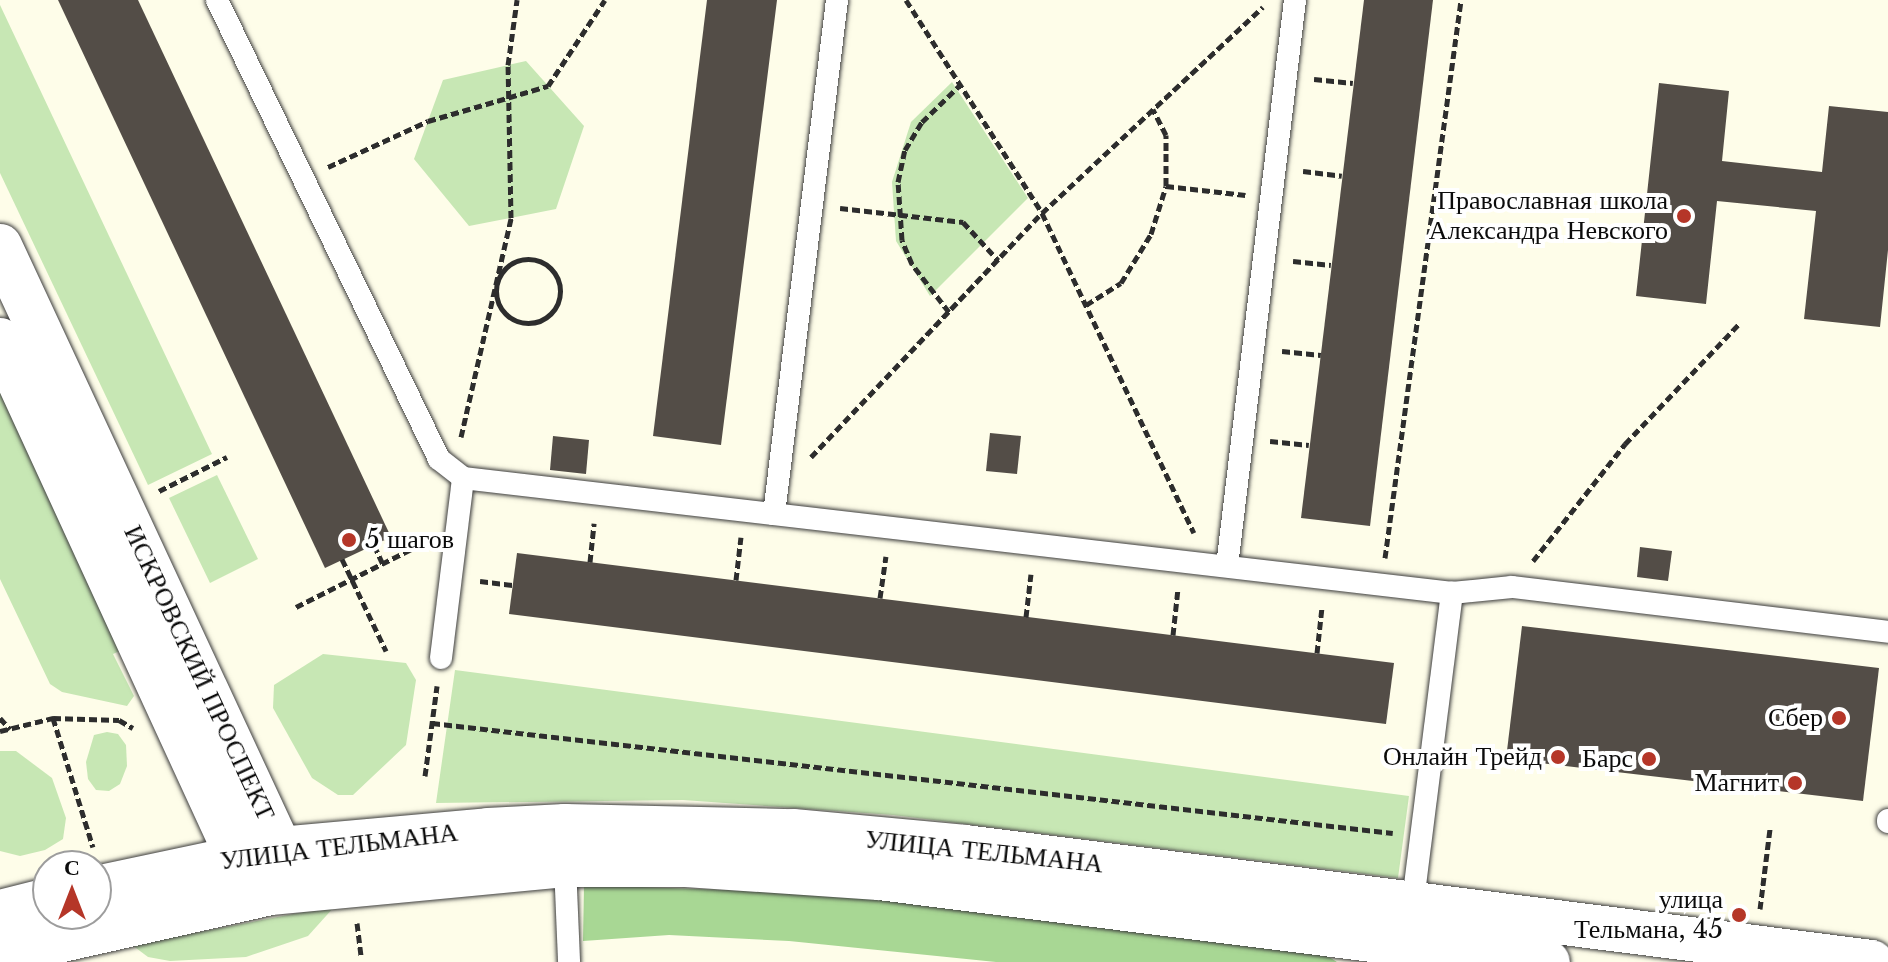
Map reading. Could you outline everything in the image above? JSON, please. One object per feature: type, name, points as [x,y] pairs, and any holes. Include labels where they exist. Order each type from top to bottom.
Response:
[{"type":"street","name":"ИСКРОВСКИЙ ПРОСПЕКТ","points":[[0,246],[280,849],[270,893]]},
{"type":"street","name":"ИСКРОВСКИЙ ПРОСПЕКТ","points":[[0,340],[237,856],[270,893]]},
{"type":"street","name":"УЛИЦА ТЕЛЬМАНА","points":[[112,872],[280,849],[565,826],[793,831],[1410,924],[1548,962]]},
{"type":"street","name":"УЛИЦА ТЕЛЬМАНА","points":[[0,954],[270,893],[565,865],[701,866],[879,878],[1872,962]]},
{"type":"street","points":[[0,912],[32,904]]},
{"type":"lane","points":[[217,0],[439,459],[463,478],[744,510],[776,503],[889,527],[1452,593],[1512,587],[1888,632]]},
{"type":"lane","points":[[776,503],[837,0]]},
{"type":"lane","points":[[1218,565],[1253,348],[1295,0]]},
{"type":"lane","points":[[441,658],[463,478]]},
{"type":"lane","points":[[1410,924],[1452,593]]},
{"type":"lane","points":[[565,865],[569,962]]},
{"type":"path","points":[[459,443],[511,218],[508,97],[517,0]]},
{"type":"path","points":[[325,168],[428,121],[548,86],[605,0]]},
{"type":"path","points":[[906,0],[1042,213],[1218,565]]},
{"type":"path","points":[[776,503],[1042,213],[1270,0]]},
{"type":"path","points":[[1382,584],[1461,0]]},
{"type":"path","points":[[1286,77],[1353,83]]},
{"type":"path","points":[[949,312],[912,264],[897,215],[905,150],[922,122],[960,85]]},
{"type":"path","points":[[1086,305],[1121,283],[1151,234],[1166,186],[1166,135],[1153,109]]},
{"type":"path","points":[[1275,169],[1342,176]]},
{"type":"path","points":[[1166,186],[1271,199]]},
{"type":"path","points":[[813,205],[963,222],[998,260]]},
{"type":"path","points":[[532,258],[557,275],[558,306],[547,318],[517,322],[503,314],[496,283],[503,269],[532,258]]},
{"type":"path","points":[[1264,258],[1331,265]]},
{"type":"path","points":[[1512,587],[1625,444],[1740,323]]},
{"type":"path","points":[[1253,348],[1321,355]]},
{"type":"path","points":[[158,491],[227,457]]},
{"type":"path","points":[[590,562],[597,493]]},
{"type":"path","points":[[736,580],[744,510]]},
{"type":"path","points":[[296,607],[413,552],[459,512]]},
{"type":"path","points":[[880,598],[889,527]]},
{"type":"path","points":[[1026,617],[1035,544]]},
{"type":"path","points":[[374,545],[384,566]]},
{"type":"path","points":[[342,559],[386,651]]},
{"type":"path","points":[[1173,635],[1182,561]]},
{"type":"path","points":[[1317,653],[1326,578]]},
{"type":"path","points":[[503,583],[513,585]]},
{"type":"path","points":[[425,776],[441,658]]},
{"type":"path","points":[[0,718],[10,729]]},
{"type":"path","points":[[53,718],[86,815],[91,850]]},
{"type":"path","points":[[0,731],[53,718],[119,720],[140,732]]},
{"type":"path","points":[[432,723],[1422,836]]},
{"type":"path","points":[[1758,926],[1770,829]]},
{"type":"path","points":[[356,916],[361,958]]},
{"type":"green space","points":[[0,5],[212,454],[148,485],[0,173]]},
{"type":"green space","points":[[526,61],[584,126],[556,209],[469,226],[414,159],[443,80]]},
{"type":"green space","points":[[952,82],[1028,198],[930,296],[896,241],[892,182],[911,122]]},
{"type":"green space","points":[[0,391],[122,650],[113,654],[134,696],[127,706],[62,692],[50,684],[0,579]]},
{"type":"green space","points":[[217,475],[258,559],[210,583],[169,498]]},
{"type":"green space","points":[[323,654],[406,663],[416,680],[406,745],[353,795],[338,795],[312,778],[273,708],[274,685]]},
{"type":"green space","points":[[455,670],[1409,796],[1398,878],[893,815],[683,800],[436,803]]},
{"type":"green space","points":[[107,732],[118,734],[126,745],[127,766],[120,784],[109,791],[96,790],[88,779],[86,762],[94,735]]},
{"type":"green space","points":[[0,751],[16,751],[52,778],[66,818],[63,839],[45,850],[32,850],[32,853],[20,856],[0,851]]},
{"type":"green space","points":[[584,885],[789,892],[952,905],[1323,953],[1337,962],[996,962],[789,941],[669,935],[583,941]]},
{"type":"green space","points":[[335,906],[308,936],[246,957],[170,961],[148,957],[132,945]]},
{"type":"building","points":[[58,0],[138,0],[391,537],[325,568]]},
{"type":"building","points":[[707,0],[777,0],[721,445],[653,436]]},
{"type":"building","points":[[1364,0],[1433,0],[1370,526],[1301,518]]},
{"type":"building","points":[[1659,83],[1729,91],[1722,161],[1822,172],[1829,106],[1888,112],[1888,250],[1880,327],[1804,319],[1816,211],[1717,201],[1706,304],[1636,296]]},
{"type":"building","points":[[990,433],[1021,436],[1017,474],[986,471]]},
{"type":"building","points":[[553,436],[589,440],[586,474],[550,470]]},
{"type":"building","points":[[1640,547],[1672,551],[1668,581],[1637,577]]},
{"type":"building","points":[[517,553],[1394,663],[1386,724],[509,614]]},
{"type":"building","points":[[1522,626],[1879,668],[1863,801],[1506,759]]},
{"type":"place","name":"Православная школа Александра Невского","points":[[1684,216]]},
{"type":"place","name":"5 шагов","points":[[349,540]]},
{"type":"place","name":"Сбер","points":[[1839,718]]},
{"type":"place","name":"Онлайн Трейд","points":[[1558,757]]},
{"type":"place","name":"Барс","points":[[1649,759]]},
{"type":"place","name":"Магнит","points":[[1795,783]]},
{"type":"place","name":"улица Тельмана, 45","points":[[1739,915]]}]
